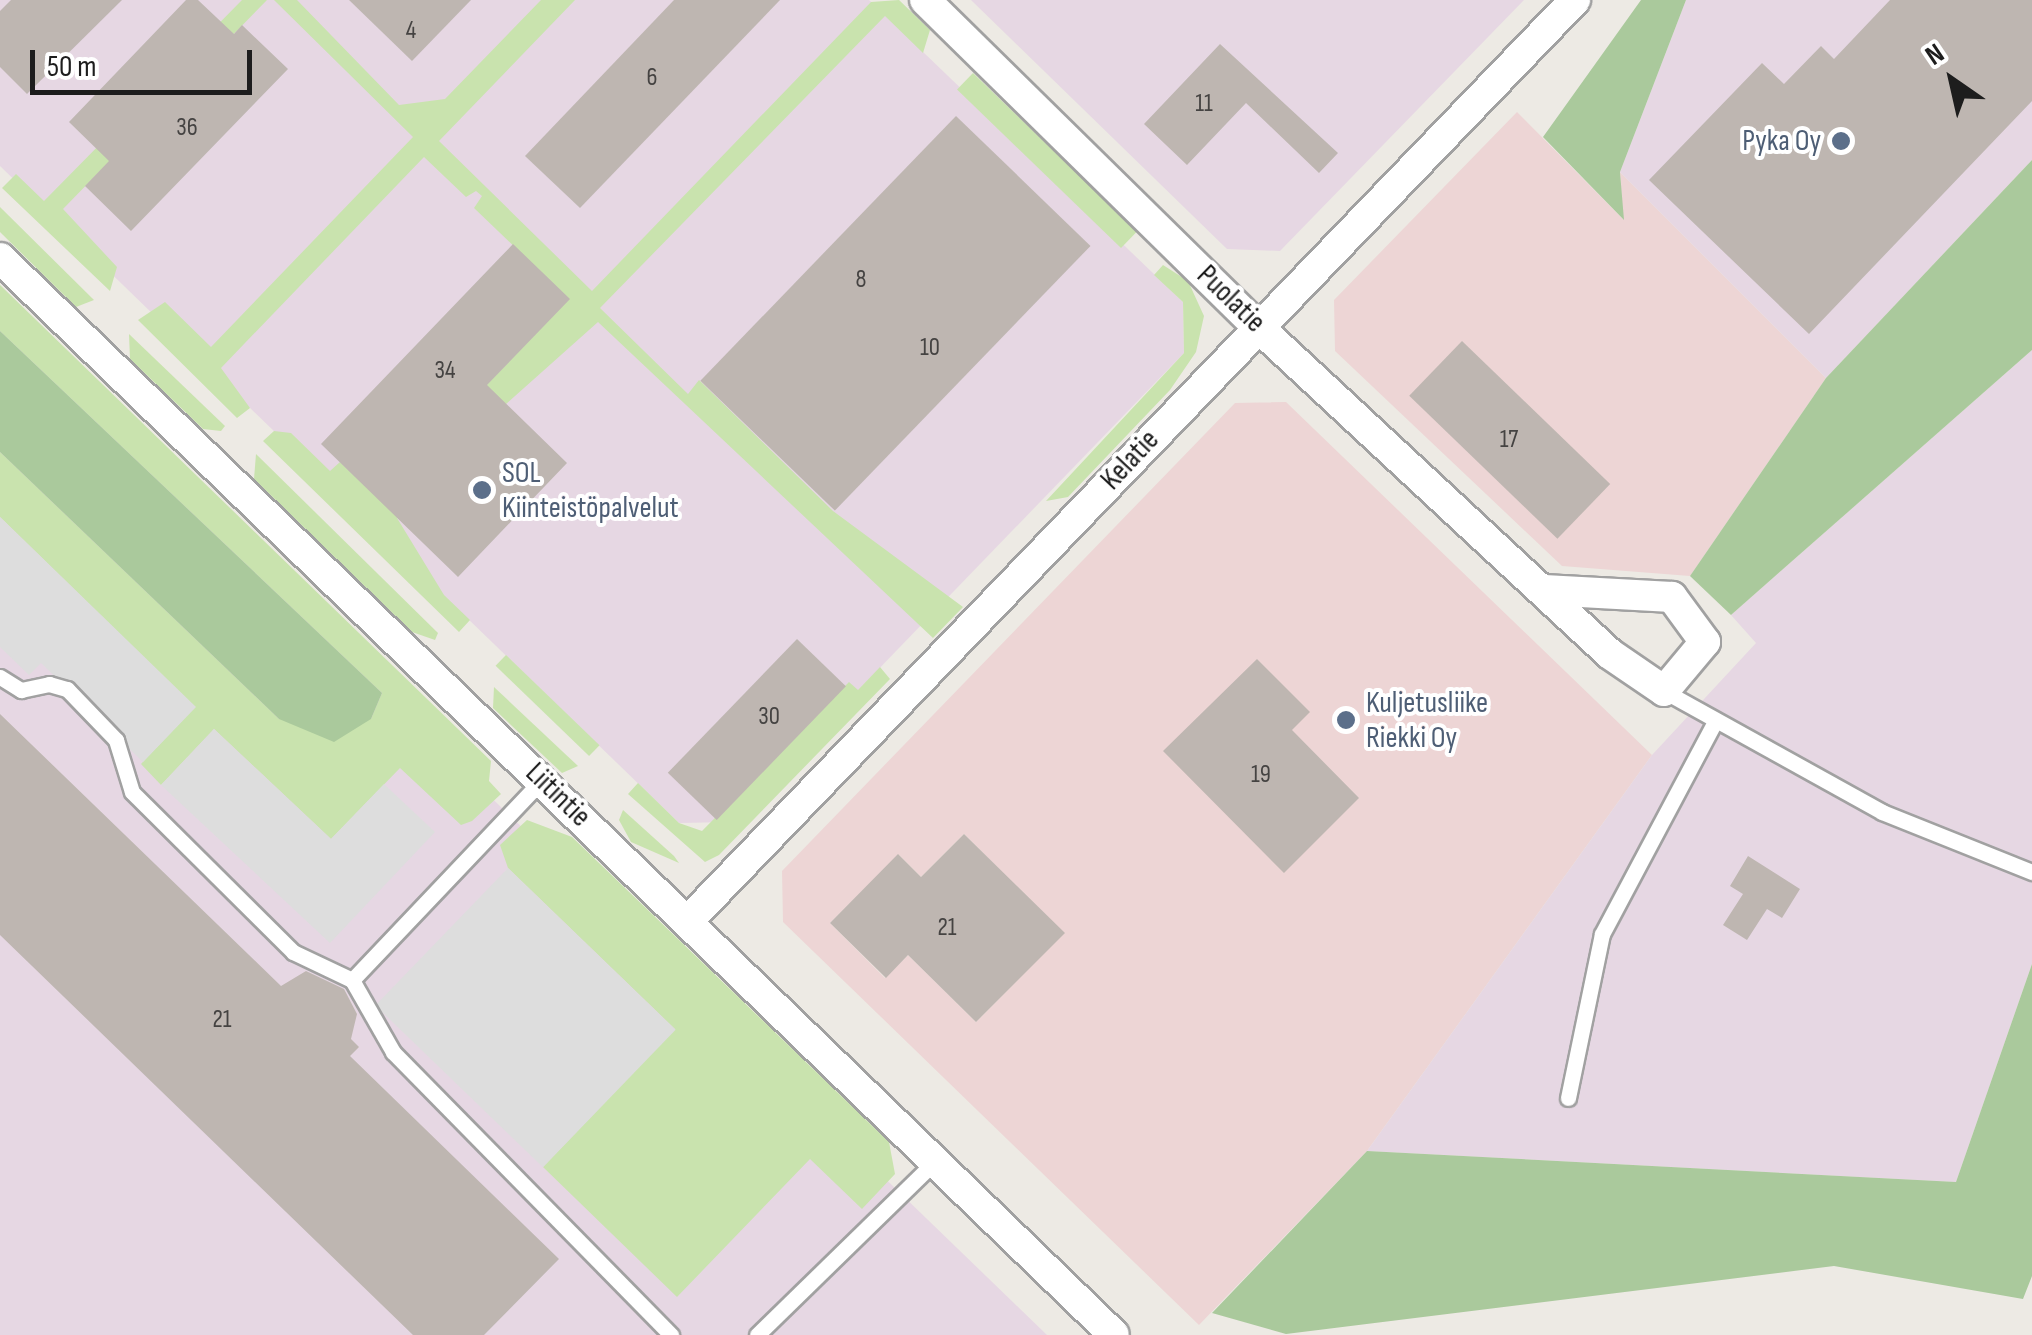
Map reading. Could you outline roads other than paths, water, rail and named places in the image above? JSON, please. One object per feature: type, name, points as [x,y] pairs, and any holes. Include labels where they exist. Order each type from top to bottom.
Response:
[{"type":"street","name":"Puolatie","points":[[926,0],[1256,325],[1610,654],[1664,691]]},
{"type":"street","name":"Kelatie","points":[[688,921],[1256,325],[1575,0]]},
{"type":"street","name":"Liitintie","points":[[0,258],[1114,1335]]},
{"type":"street","points":[[1544,590],[1672,597],[1705,642],[1664,691]]},
{"type":"lane","points":[[0,677],[21,690],[48,684],[67,689],[116,740],[132,792],[294,952],[352,980],[393,1052],[671,1335]]},
{"type":"lane","points":[[1664,691],[1882,812],[2032,872]]},
{"type":"lane","points":[[1568,1098],[1602,934],[1716,720]]},
{"type":"lane","points":[[352,980],[542,780]]},
{"type":"lane","points":[[757,1335],[935,1161]]},
{"type":"place","name":"Pyka Oy","points":[[1841,141]]},
{"type":"place","name":"SOL Kiinteistöpalvelut","points":[[482,490]]},
{"type":"place","name":"Kuljetusliike Riekki Oy","points":[[1346,720]]}]
